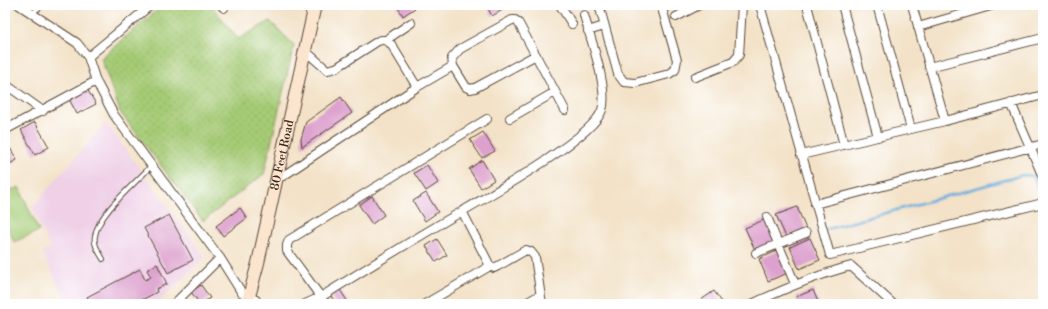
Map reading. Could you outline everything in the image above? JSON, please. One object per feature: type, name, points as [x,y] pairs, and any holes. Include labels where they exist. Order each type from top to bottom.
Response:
[{"type":"main road","name":"80 Feet Road","points":[[253,302],[321,5]]},
{"type":"main road","name":"80 Feet Road","points":[[253,302],[258,263],[311,9]]},
{"type":"street","points":[[88,57],[151,5]]},
{"type":"street","points":[[560,5],[572,24]]},
{"type":"street","points":[[599,5],[618,74],[624,82],[635,83],[668,74],[675,70],[677,60],[661,5]]},
{"type":"street","points":[[676,17],[699,5]]},
{"type":"street","points":[[694,77],[733,62],[739,55],[742,5]]},
{"type":"street","points":[[760,5],[830,255],[1043,203]]},
{"type":"street","points":[[807,5],[844,145]]},
{"type":"street","points":[[842,5],[878,137]]},
{"type":"street","points":[[877,5],[911,130]]},
{"type":"street","points":[[912,5],[945,121]]},
{"type":"street","points":[[918,27],[994,5]]},
{"type":"street","points":[[24,6],[32,13],[77,42],[88,57],[96,81],[114,115],[220,258],[242,292],[253,302]]},
{"type":"street","points":[[305,304],[321,297],[534,168],[582,133],[594,122],[602,110],[603,94],[597,58],[584,15]]},
{"type":"street","points":[[536,55],[475,88],[470,89],[466,87],[453,66],[452,58],[460,49],[512,20],[515,20],[518,22],[536,55],[555,92],[565,110]]},
{"type":"street","points":[[310,55],[327,70],[336,68],[378,41],[382,39],[386,40],[411,23]]},
{"type":"street","points":[[588,31],[604,26]]},
{"type":"street","points":[[929,67],[1043,38]]},
{"type":"street","points":[[386,40],[391,44],[417,87]]},
{"type":"street","points":[[283,176],[417,87],[453,66]]},
{"type":"street","points":[[5,130],[96,81]]},
{"type":"street","points":[[5,84],[42,111]]},
{"type":"street","points":[[510,118],[555,92]]},
{"type":"street","points":[[801,155],[911,130],[1043,95]]},
{"type":"street","points":[[1011,103],[1043,177]]},
{"type":"street","points":[[326,304],[287,251],[289,240],[487,119]]},
{"type":"street","points":[[815,204],[1043,144]]},
{"type":"street","points":[[462,211],[490,266]]},
{"type":"street","points":[[767,217],[795,284]]},
{"type":"street","points":[[756,253],[806,233]]},
{"type":"street","points":[[426,304],[490,266],[494,268],[526,250],[531,252],[535,257],[542,304]]},
{"type":"street","points":[[174,304],[220,258]]},
{"type":"street","points":[[752,304],[795,284],[826,272],[851,266],[893,304]]},
{"type":"street","points":[[524,304],[540,295]]},
{"type":"lane","points":[[32,13],[44,5]]},
{"type":"lane","points":[[103,259],[95,241],[95,235],[101,221],[124,193],[152,166]]},
{"type":"shaded area","points":[[106,123],[205,257],[156,304],[68,304],[42,252],[50,248],[32,207]]},
{"type":"green space","points":[[163,5],[211,5],[238,39],[270,21],[294,45],[264,174],[203,221],[120,112],[101,58]]},
{"type":"green space","points":[[19,187],[39,231],[14,242],[5,221],[5,193]]},
{"type":"building","points":[[413,5],[415,8],[403,16],[397,6]]},
{"type":"building","points":[[486,5],[511,5],[492,16]]},
{"type":"building","points":[[87,89],[96,104],[77,114],[69,99]]},
{"type":"building","points":[[341,97],[352,113],[302,147],[301,139],[306,122]]},
{"type":"building","points":[[35,122],[49,147],[35,155],[21,130]]},
{"type":"building","points":[[483,132],[495,151],[482,158],[470,140]]},
{"type":"building","points":[[6,141],[17,160],[6,166],[5,142]]},
{"type":"building","points":[[482,160],[494,180],[481,188],[469,169]]},
{"type":"building","points":[[427,165],[438,183],[426,191],[414,173]]},
{"type":"building","points":[[426,193],[438,212],[425,221],[413,201]]},
{"type":"building","points":[[372,196],[384,215],[372,224],[359,205]]},
{"type":"building","points":[[797,207],[806,229],[786,237],[776,215]]},
{"type":"building","points":[[240,208],[247,218],[223,236],[216,226]]},
{"type":"building","points":[[169,215],[193,260],[168,273],[144,228]]},
{"type":"building","points":[[766,219],[775,241],[755,250],[745,228]]},
{"type":"building","points":[[810,238],[820,260],[799,269],[790,247]]},
{"type":"building","points":[[437,239],[447,255],[436,262],[426,246]]},
{"type":"building","points":[[779,250],[788,273],[768,281],[759,259]]},
{"type":"building","points":[[157,264],[167,284],[156,289],[157,292],[134,304],[91,304],[87,297],[140,269],[145,280],[151,277],[147,270]]},
{"type":"building","points":[[201,285],[210,298],[200,304],[191,292]]},
{"type":"building","points":[[340,290],[348,302],[345,304],[336,304],[331,296]]},
{"type":"building","points":[[813,290],[819,304],[799,304],[796,297]]},
{"type":"building","points":[[714,291],[722,302],[718,304],[704,304],[701,300]]},
{"type":"waterway","points":[[824,230],[1023,175],[1033,176],[1043,197]]}]
